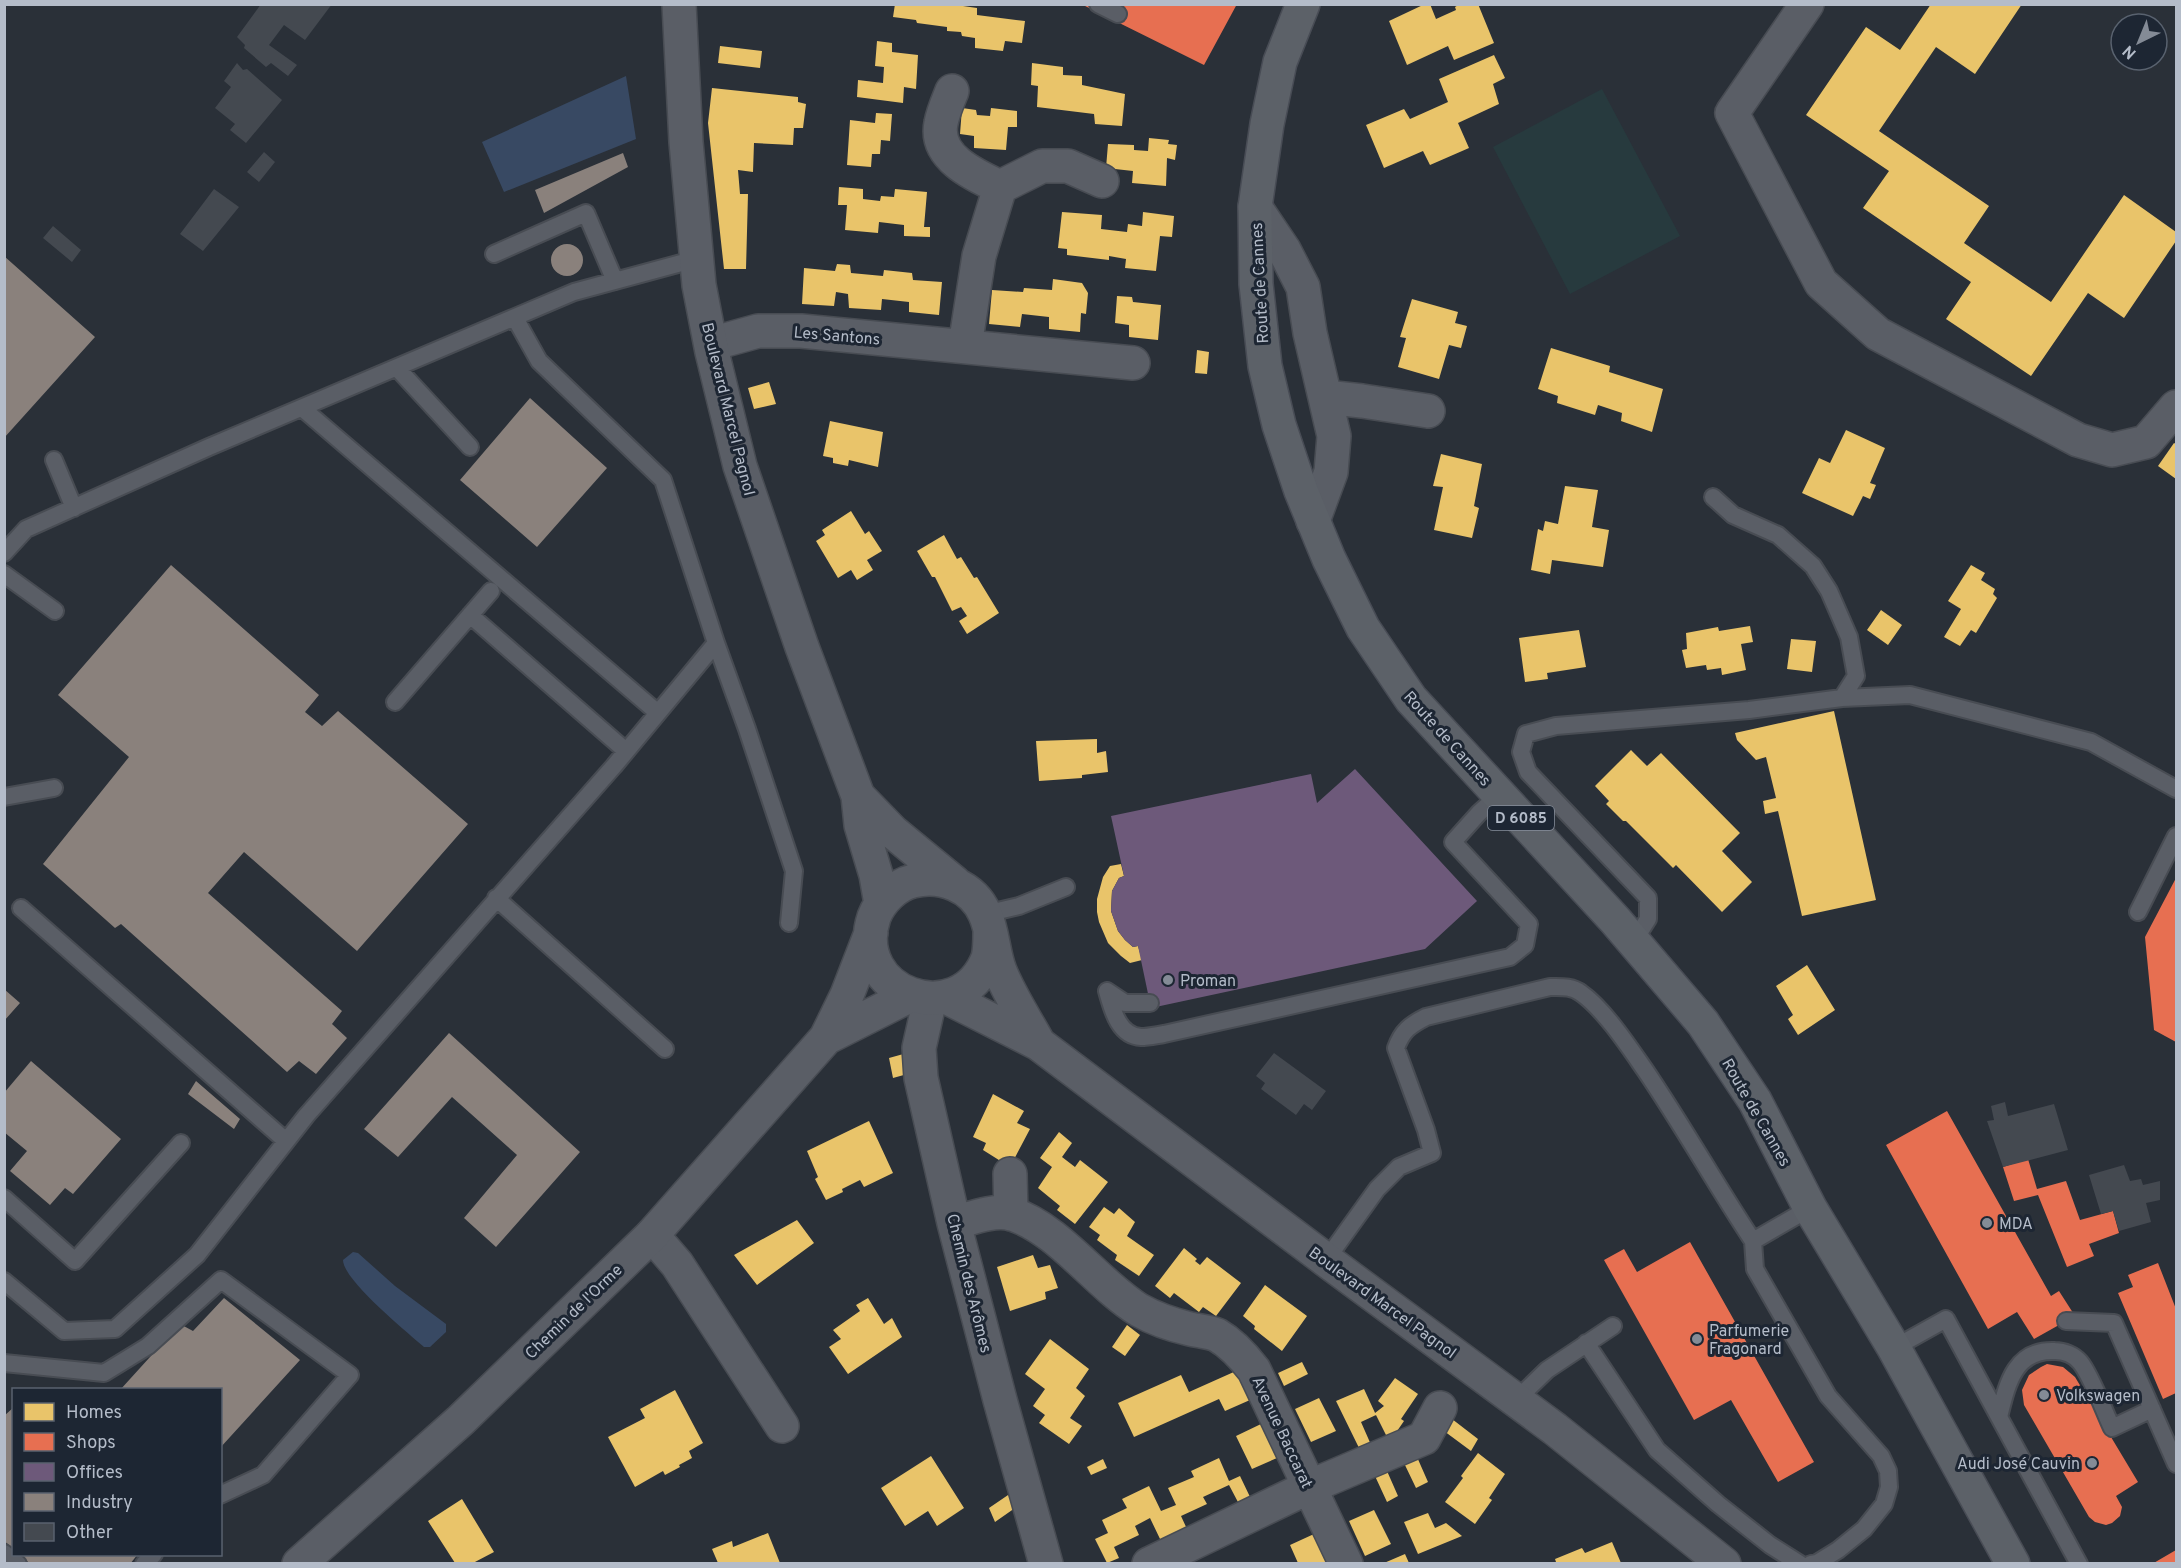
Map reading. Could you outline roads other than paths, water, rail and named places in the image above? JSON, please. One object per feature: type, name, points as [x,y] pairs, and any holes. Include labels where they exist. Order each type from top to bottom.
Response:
[{"type":"main road","name":"Route de Cannes","points":[[1303,4],[1280,62],[1267,124],[1255,207],[1256,284],[1265,366],[1280,425],[1301,491],[1345,594],[1363,627],[1411,699],[1634,940],[1703,1023],[1755,1101],[1810,1208],[1894,1348],[2013,1563]]},
{"type":"street","name":"Boulevard Marcel Pagnol","points":[[679,4],[686,142],[696,260],[711,344],[740,466],[802,647],[858,796],[861,825],[876,875],[876,918]]},
{"type":"street","points":[[1807,4],[1732,113],[1821,283],[1878,334],[2078,440],[2112,450],[2146,442],[2176,407]]},
{"type":"street","points":[[952,91],[941,125],[944,149],[968,172],[1000,187]]},
{"type":"street","points":[[965,346],[980,256],[1000,187],[1042,166],[1068,166],[1102,181]]},
{"type":"street","points":[[1255,207],[1284,249],[1303,287],[1310,333],[1334,436],[1331,472],[1313,521]]},
{"type":"street","name":"Les Santons","points":[[711,344],[758,331],[801,331],[1133,363]]},
{"type":"street","points":[[1325,397],[1428,411]]},
{"type":"street","name":"Boulevard Marcel Pagnol","points":[[858,796],[893,832],[959,886]]},
{"type":"street","points":[[934,879],[959,886],[975,898],[988,922],[988,956],[978,976],[963,990],[929,997],[894,987],[880,972],[873,954],[876,918],[894,891],[909,882],[934,879]]},
{"type":"street","name":"Chemin de l'Orme","points":[[305,1562],[461,1420],[652,1235],[826,1038],[847,995],[876,918]]},
{"type":"street","name":"Boulevard Marcel Pagnol","points":[[988,922],[1000,971],[1039,1044]]},
{"type":"street","name":"Boulevard Marcel Pagnol","points":[[929,997],[1039,1044],[1516,1400],[1724,1563]]},
{"type":"street","name":"Chemin de l'Orme","points":[[826,1038],[929,997]]},
{"type":"street","name":"Chemin des Arômes","points":[[929,997],[920,1047],[921,1078],[954,1223],[1000,1400],[1046,1563]]},
{"type":"street","points":[[1010,1174],[1011,1214]]},
{"type":"street","name":"Avenue Baccarat","points":[[954,1223],[992,1213],[1011,1214],[1036,1226],[1065,1248],[1118,1296],[1142,1311],[1172,1325],[1217,1335],[1244,1357],[1254,1370],[1346,1563]]},
{"type":"street","points":[[652,1235],[677,1264],[782,1426]]},
{"type":"street","points":[[1149,1563],[1310,1487],[1424,1438],[1440,1408]]},
{"type":"lane","points":[[1098,4],[1118,14]]},
{"type":"lane","points":[[494,254],[586,213],[615,282]]},
{"type":"lane","points":[[4,553],[26,529],[574,292],[696,260]]},
{"type":"lane","points":[[515,318],[539,361],[663,480],[794,871],[789,923]]},
{"type":"lane","points":[[397,368],[470,447]]},
{"type":"lane","points":[[302,408],[658,713]]},
{"type":"lane","points":[[54,460],[74,508]]},
{"type":"lane","points":[[1713,497],[1733,515],[1778,536],[1813,566],[1829,591],[1849,637],[1856,676],[1842,699]]},
{"type":"lane","points":[[4,574],[55,611]]},
{"type":"lane","points":[[395,702],[491,591]]},
{"type":"lane","points":[[470,615],[626,752]]},
{"type":"lane","points":[[4,1281],[64,1330],[115,1329],[197,1255],[286,1142],[496,898],[626,752],[716,643]]},
{"type":"lane","points":[[1634,940],[1648,919],[1648,898],[1528,772],[1521,752],[1526,734],[1556,726],[1749,710],[1842,699],[1910,695],[2091,742],[2176,789]]},
{"type":"lane","points":[[4,797],[54,788]]},
{"type":"lane","points":[[1150,1004],[1125,1003],[1107,990],[1114,1016],[1133,1036],[1141,1037],[1176,1032],[1510,957],[1525,945],[1529,924],[1453,842],[1499,795]]},
{"type":"lane","points":[[2138,912],[2176,836]]},
{"type":"lane","points":[[988,922],[1019,906],[1066,887]]},
{"type":"lane","points":[[496,898],[665,1049]]},
{"type":"lane","points":[[21,908],[286,1142]]},
{"type":"lane","points":[[1326,1260],[1377,1189],[1399,1167],[1432,1153],[1396,1048],[1400,1035],[1410,1025],[1426,1017],[1550,987],[1566,987],[1580,991],[1596,1006],[1629,1046],[1678,1120],[1753,1241],[1755,1269],[1828,1396],[1881,1456],[1888,1471],[1889,1487],[1884,1504],[1864,1529],[1838,1550],[1817,1563],[1812,1563]]},
{"type":"lane","points":[[4,1198],[75,1261],[181,1143]]},
{"type":"lane","points":[[1753,1241],[1810,1208]]},
{"type":"lane","points":[[4,1363],[104,1373],[148,1346],[221,1280],[350,1375],[263,1475],[222,1494]]},
{"type":"lane","points":[[1894,1348],[1946,1319],[2079,1563]]},
{"type":"lane","points":[[2066,1321],[2114,1323],[2176,1464]]},
{"type":"lane","points":[[1516,1400],[1547,1370],[1613,1326]]},
{"type":"lane","points":[[1586,1343],[1657,1450],[1718,1504],[1770,1545],[1800,1563]]},
{"type":"lane","points":[[1999,1417],[2009,1378],[2020,1364],[2033,1354],[2051,1351],[2064,1352],[2079,1361],[2112,1428],[2152,1409]]},
{"type":"lane","points":[[4,1553],[18,1563]]},
{"type":"water","points":[[626,76],[636,139],[504,192],[482,142]]},
{"type":"water","points":[[353,1252],[358,1253],[395,1286],[446,1324],[446,1332],[430,1347],[424,1347],[353,1280],[343,1260]]},
{"type":"place","name":"Proman","points":[[1168,980]]},
{"type":"place","name":"MDA","points":[[1987,1223]]},
{"type":"place","name":"Parfumerie Fragonard","points":[[1697,1339]]},
{"type":"place","name":"Volkswagen","points":[[2044,1395]]},
{"type":"place","name":"Audi José Cauvin","points":[[2092,1463]]}]
